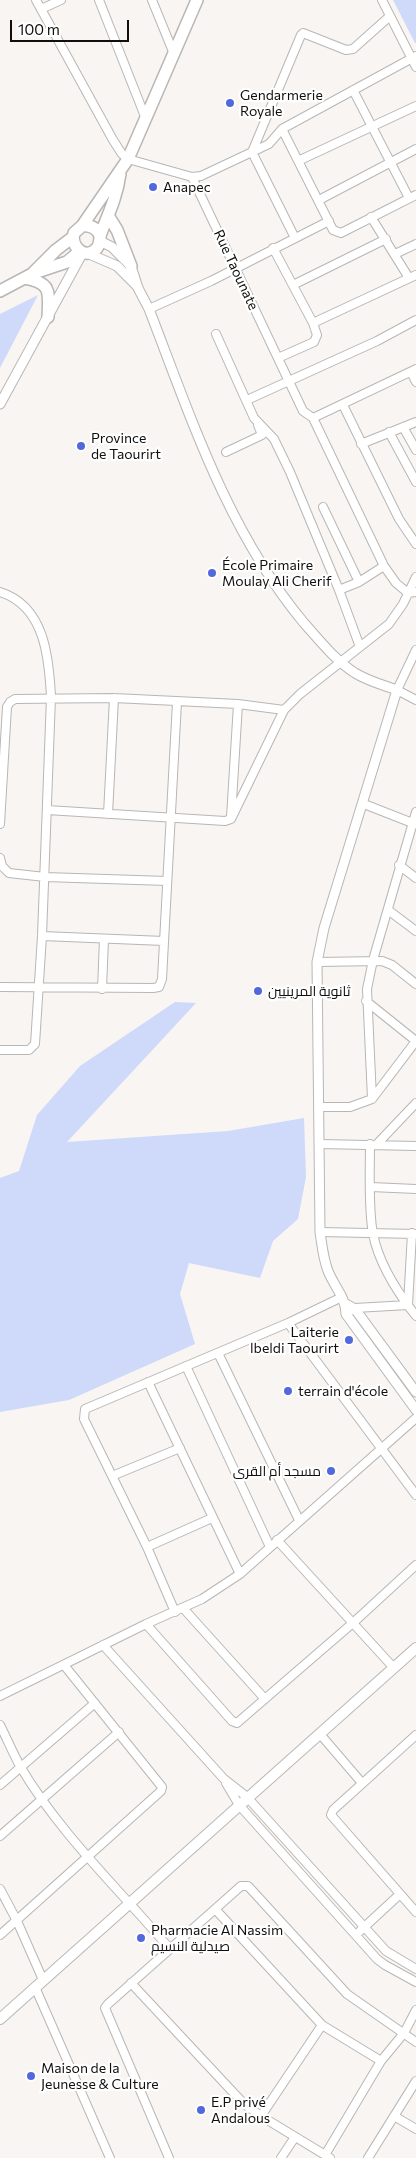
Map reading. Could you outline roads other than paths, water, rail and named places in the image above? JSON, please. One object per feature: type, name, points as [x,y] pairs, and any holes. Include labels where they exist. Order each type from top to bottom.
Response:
[{"type":"main road","points":[[29,276],[56,250],[73,237],[76,230],[82,226],[128,159],[197,0]]},
{"type":"main road","points":[[0,291],[29,276],[60,265],[84,252],[96,249],[116,199],[120,172]]},
{"type":"main road","points":[[109,217],[117,230],[131,266]]},
{"type":"main road","points":[[82,226],[91,226],[98,232],[100,238]]},
{"type":"main road","points":[[73,237],[74,245],[84,252]]},
{"type":"main road","points":[[29,276],[46,287],[49,299],[48,317]]},
{"type":"main road","points":[[0,2019],[416,1648]]},
{"type":"street","points":[[36,0],[122,154],[128,159],[192,177],[208,174],[269,144],[282,129],[414,57]]},
{"type":"street","points":[[41,9],[61,0]]},
{"type":"street","points":[[99,0],[146,119]]},
{"type":"street","points":[[152,0],[174,54]]},
{"type":"street","points":[[382,0],[414,57],[416,67]]},
{"type":"street","points":[[295,238],[252,152],[302,34],[340,48],[353,49],[390,16]]},
{"type":"street","points":[[282,129],[333,230],[341,233],[413,197],[391,162],[353,90]]},
{"type":"street","points":[[298,162],[416,106]]},
{"type":"street","points":[[318,200],[416,149]]},
{"type":"street","name":"Rue Taounate","points":[[192,177],[303,411],[306,415],[313,418],[384,566],[396,583],[412,592]]},
{"type":"street","points":[[313,324],[413,277],[395,254],[371,217]]},
{"type":"street","points":[[149,309],[211,281],[329,221]]},
{"type":"street","points":[[100,238],[131,266],[200,444],[230,507],[258,558],[293,610],[328,650],[356,673],[416,700]]},
{"type":"street","points":[[293,285],[386,239]]},
{"type":"street","points":[[395,254],[416,244]]},
{"type":"street","points":[[273,248],[313,324],[317,336],[314,342],[278,358]]},
{"type":"street","points":[[0,404],[84,252],[117,266],[138,288]]},
{"type":"street","points":[[247,400],[377,341],[416,320]]},
{"type":"street","points":[[216,334],[262,435],[226,452]]},
{"type":"street","points":[[313,418],[414,371],[416,382]]},
{"type":"street","points":[[343,405],[399,519],[416,544]]},
{"type":"street","points":[[361,444],[416,422]]},
{"type":"street","points":[[258,425],[270,433],[278,446],[339,590],[360,647]]},
{"type":"street","points":[[403,427],[416,450]]},
{"type":"street","points":[[389,432],[416,482]]},
{"type":"street","points":[[323,506],[359,582]]},
{"type":"street","points":[[339,590],[359,582],[384,566]]},
{"type":"street","points":[[47,810],[225,821],[231,819],[284,710],[300,694],[390,624],[412,592],[416,577]]},
{"type":"street","points":[[0,592],[17,601],[32,616],[38,626],[49,660],[51,697],[45,877],[36,1044],[28,1050],[0,1050]]},
{"type":"street","points":[[416,650],[397,690],[364,804],[324,928],[317,962],[320,1232],[326,1263],[344,1301],[346,1314],[416,1410]]},
{"type":"street","points":[[0,824],[8,704],[17,698],[114,698],[238,704],[284,710]]},
{"type":"street","points":[[108,814],[114,698]]},
{"type":"street","points":[[0,987],[102,989],[153,988],[159,986],[162,979],[177,702]]},
{"type":"street","points":[[231,819],[238,704]]},
{"type":"street","points":[[364,804],[414,824]]},
{"type":"street","points":[[372,1099],[366,1000],[373,960],[399,865],[414,824],[416,812]]},
{"type":"street","points":[[0,858],[2,866],[9,873],[45,877],[167,881]]},
{"type":"street","points":[[399,865],[416,878]]},
{"type":"street","points":[[388,910],[416,932]]},
{"type":"street","points":[[42,936],[164,941]]},
{"type":"street","points":[[102,989],[104,939]]},
{"type":"street","points":[[317,962],[373,960],[392,965],[416,984]]},
{"type":"street","points":[[319,1107],[350,1106],[365,1103],[372,1099],[416,1041],[366,1000]]},
{"type":"street","points":[[416,1104],[374,1144],[371,1187],[372,1232],[385,1269],[416,1316]]},
{"type":"street","points":[[320,1144],[416,1146]]},
{"type":"street","points":[[371,1187],[416,1189]]},
{"type":"street","points":[[320,1232],[414,1234],[408,1305]]},
{"type":"street","points":[[344,1301],[355,1309],[416,1392]]},
{"type":"street","points":[[175,1612],[84,1419],[85,1410],[344,1301]]},
{"type":"street","points":[[346,1314],[355,1309],[408,1305]]},
{"type":"street","points":[[288,1323],[416,1495]]},
{"type":"street","points":[[218,1353],[299,1520]]},
{"type":"street","points":[[186,1366],[270,1547]]},
{"type":"street","points":[[148,1382],[240,1574]]},
{"type":"street","points":[[0,1696],[218,1590],[240,1574],[416,1418]]},
{"type":"street","points":[[112,1476],[180,1448]]},
{"type":"street","points":[[146,1547],[212,1518]]},
{"type":"street","points":[[277,1540],[354,1622],[393,1667]]},
{"type":"street","points":[[146,1624],[232,1721],[237,1723],[354,1622],[416,1565]]},
{"type":"street","points":[[184,1608],[265,1699]]},
{"type":"street","points":[[103,1645],[224,1779],[247,1797],[386,1951],[416,1969]]},
{"type":"street","points":[[0,1935],[161,1791],[162,1787],[64,1665]]},
{"type":"street","points":[[0,1785],[95,1703]]},
{"type":"street","points":[[0,1725],[20,1766],[42,1799],[88,1857],[170,1949]]},
{"type":"street","points":[[0,1836],[119,1732]]},
{"type":"street","points":[[320,1734],[362,1783]]},
{"type":"street","points":[[416,1735],[333,1810],[331,1815],[399,1895],[416,1912]]},
{"type":"street","points":[[224,1779],[239,1805],[381,1963],[416,1982]]},
{"type":"street","points":[[169,2158],[106,2013],[108,2004],[240,1886],[248,1886],[347,1994],[416,2042]]},
{"type":"street","points":[[0,1889],[17,1921],[39,1983],[110,2158]]},
{"type":"street","points":[[356,1935],[399,1895]]},
{"type":"street","points":[[214,1909],[322,2025],[381,2061]]},
{"type":"street","points":[[131,1983],[236,2096],[261,2116],[328,2156],[381,2061],[404,2033],[416,2010]]},
{"type":"street","points":[[261,2116],[322,2025]]},
{"type":"street","points":[[368,2158],[416,2081]]},
{"type":"street","points":[[394,2116],[416,2129]]},
{"type":"street","points":[[281,2158],[295,2137]]},
{"type":"place","name":"Gendarmerie Royale","points":[[230,103]]},
{"type":"place","name":"Anapec","points":[[153,187]]},
{"type":"place","name":"Province de Taourirt","points":[[81,446]]},
{"type":"place","name":"École Primaire Moulay Ali Cherif","points":[[212,573]]},
{"type":"place","name":"ثانوية المرينيين","points":[[258,991]]},
{"type":"place","name":"Laiterie lbeldi Taourirt","points":[[349,1340]]},
{"type":"place","name":"terrain d'école","points":[[288,1391]]},
{"type":"place","name":"مسجد أم القرى","points":[[331,1471]]},
{"type":"place","name":"Pharmacie Al Nassim صيدلية النسيم","points":[[141,1938]]},
{"type":"place","name":"Maison de la Jeunesse & Culture","points":[[31,2076]]},
{"type":"place","name":"E.P privé Andalous","points":[[201,2110]]}]
